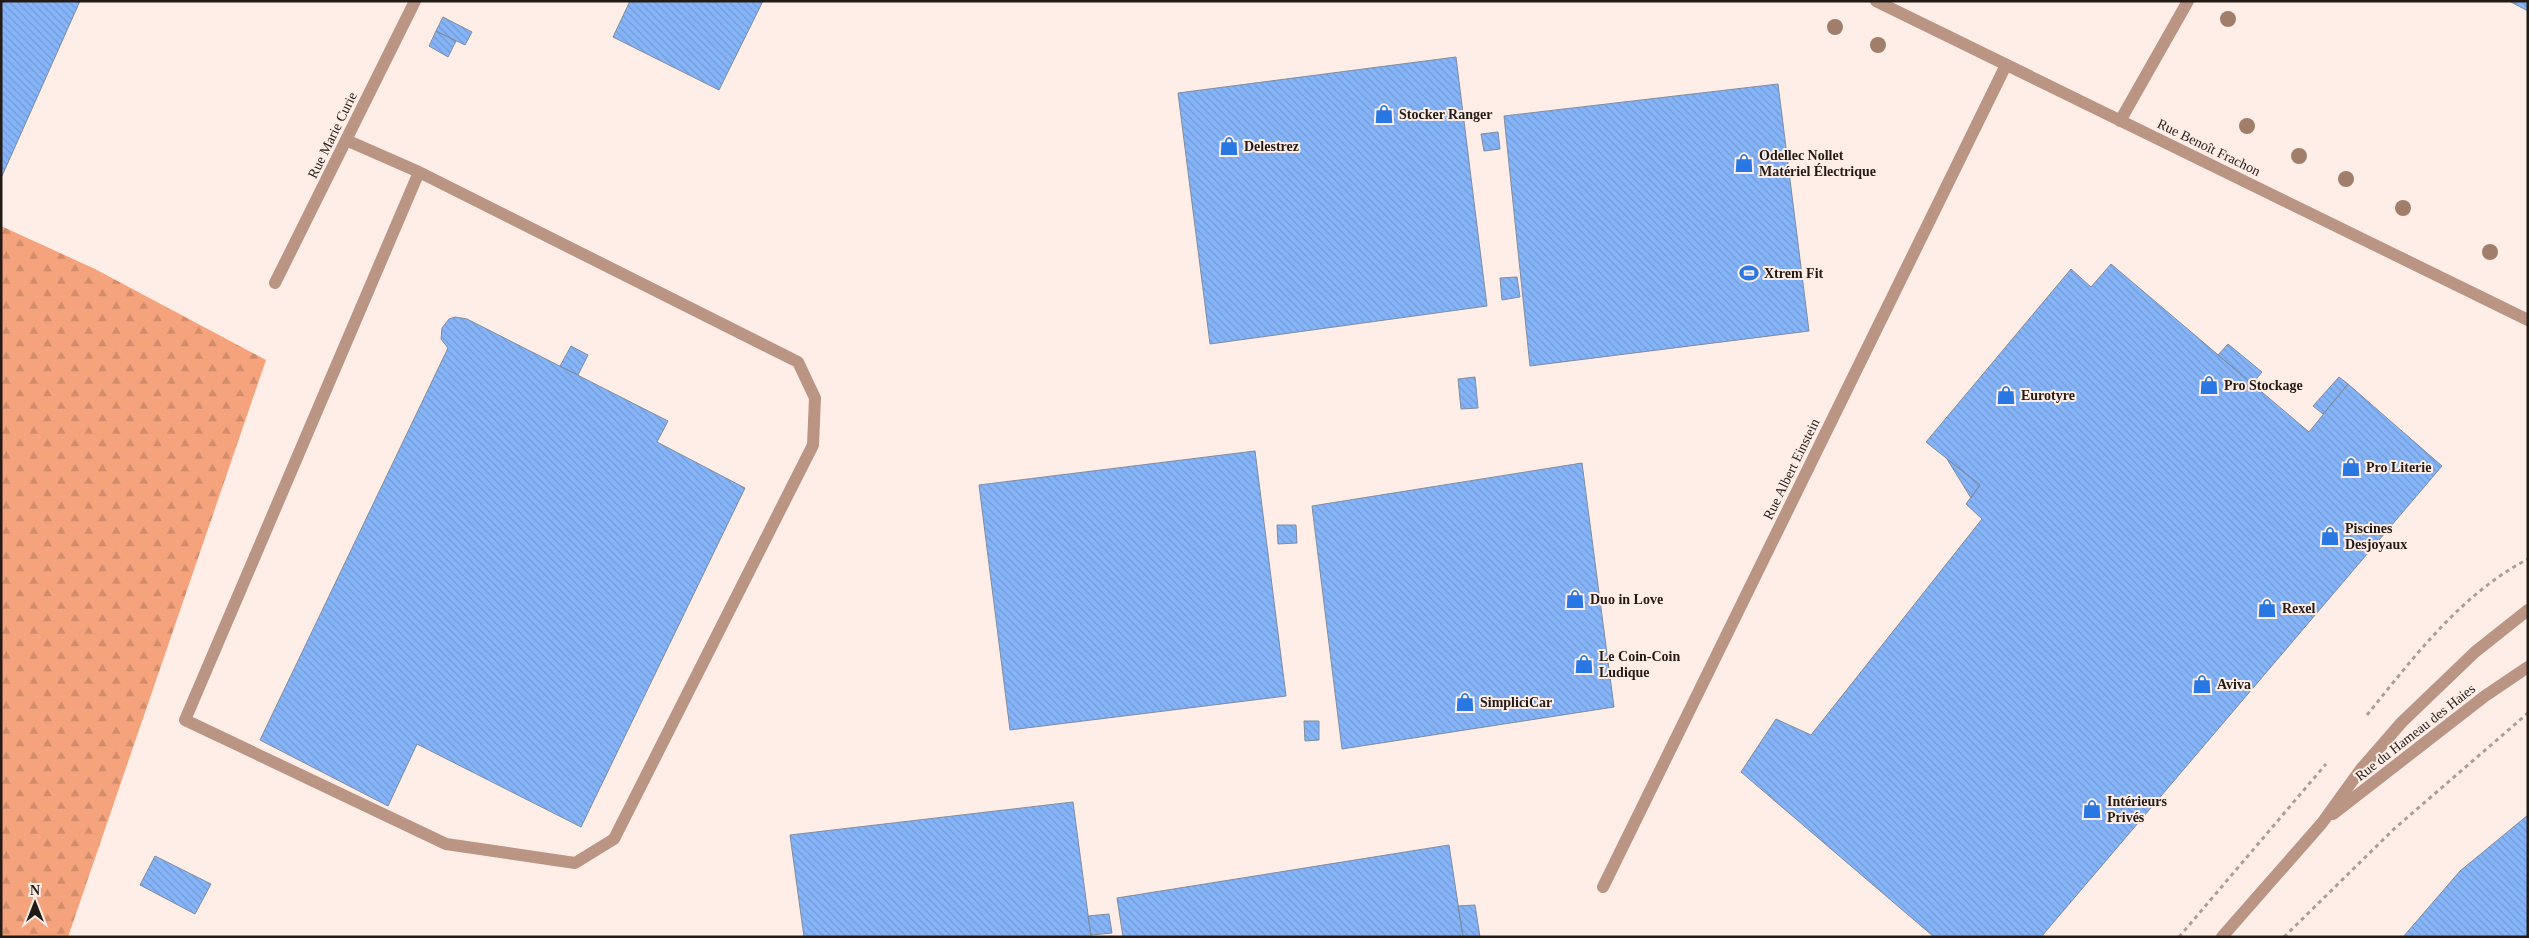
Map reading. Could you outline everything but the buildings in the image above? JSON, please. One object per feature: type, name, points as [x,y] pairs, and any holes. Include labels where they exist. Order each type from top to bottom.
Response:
[{"type":"street","name":"Rue Marie Curie","points":[[275,283],[415,1]]},
{"type":"street","name":"Rue Benoît Frachon","points":[[1876,1],[2528,320]]},
{"type":"street","points":[[2120,120],[2188,1]]},
{"type":"street","name":"Rue Albert Einstein","points":[[1603,887],[2006,65]]},
{"type":"street","points":[[346,140],[419,172],[798,362],[815,398],[813,445],[614,839],[575,863],[446,844],[185,720],[419,172]]},
{"type":"street","name":"Rue du Hameau des Haies","points":[[2222,937],[2322,823],[2361,769],[2428,695],[2475,652],[2528,610]]},
{"type":"street","name":"Rue du Hameau des Haies","points":[[2322,823],[2485,696],[2528,667]]},
{"type":"path","points":[[2284,937],[2394,829],[2528,713]]},
{"type":"green space","points":[[1,226],[95,269],[266,360],[68,937],[1,937]]},
{"type":"place","name":"Stocker Ranger","points":[[1384,114]]},
{"type":"place","name":"Delestrez","points":[[1229,146]]},
{"type":"place","name":"Odellec Nollet Matériel Électrique","points":[[1744,163]]},
{"type":"place","name":"Xtrem Fit","points":[[1749,273]]},
{"type":"place","name":"Pro Stockage","points":[[2209,385]]},
{"type":"place","name":"Eurotyre","points":[[2006,395]]},
{"type":"place","name":"Pro Literie","points":[[2351,467]]},
{"type":"place","name":"Piscines Desjoyaux","points":[[2330,536]]},
{"type":"place","name":"Duo in Love","points":[[1575,599]]},
{"type":"place","name":"Rexel","points":[[2267,608]]},
{"type":"place","name":"Le Coin-Coin Ludique","points":[[1584,664]]},
{"type":"place","name":"Aviva","points":[[2202,684]]},
{"type":"place","name":"SimpliciCar","points":[[1465,702]]},
{"type":"place","name":"Intérieurs Privés","points":[[2092,809]]}]
